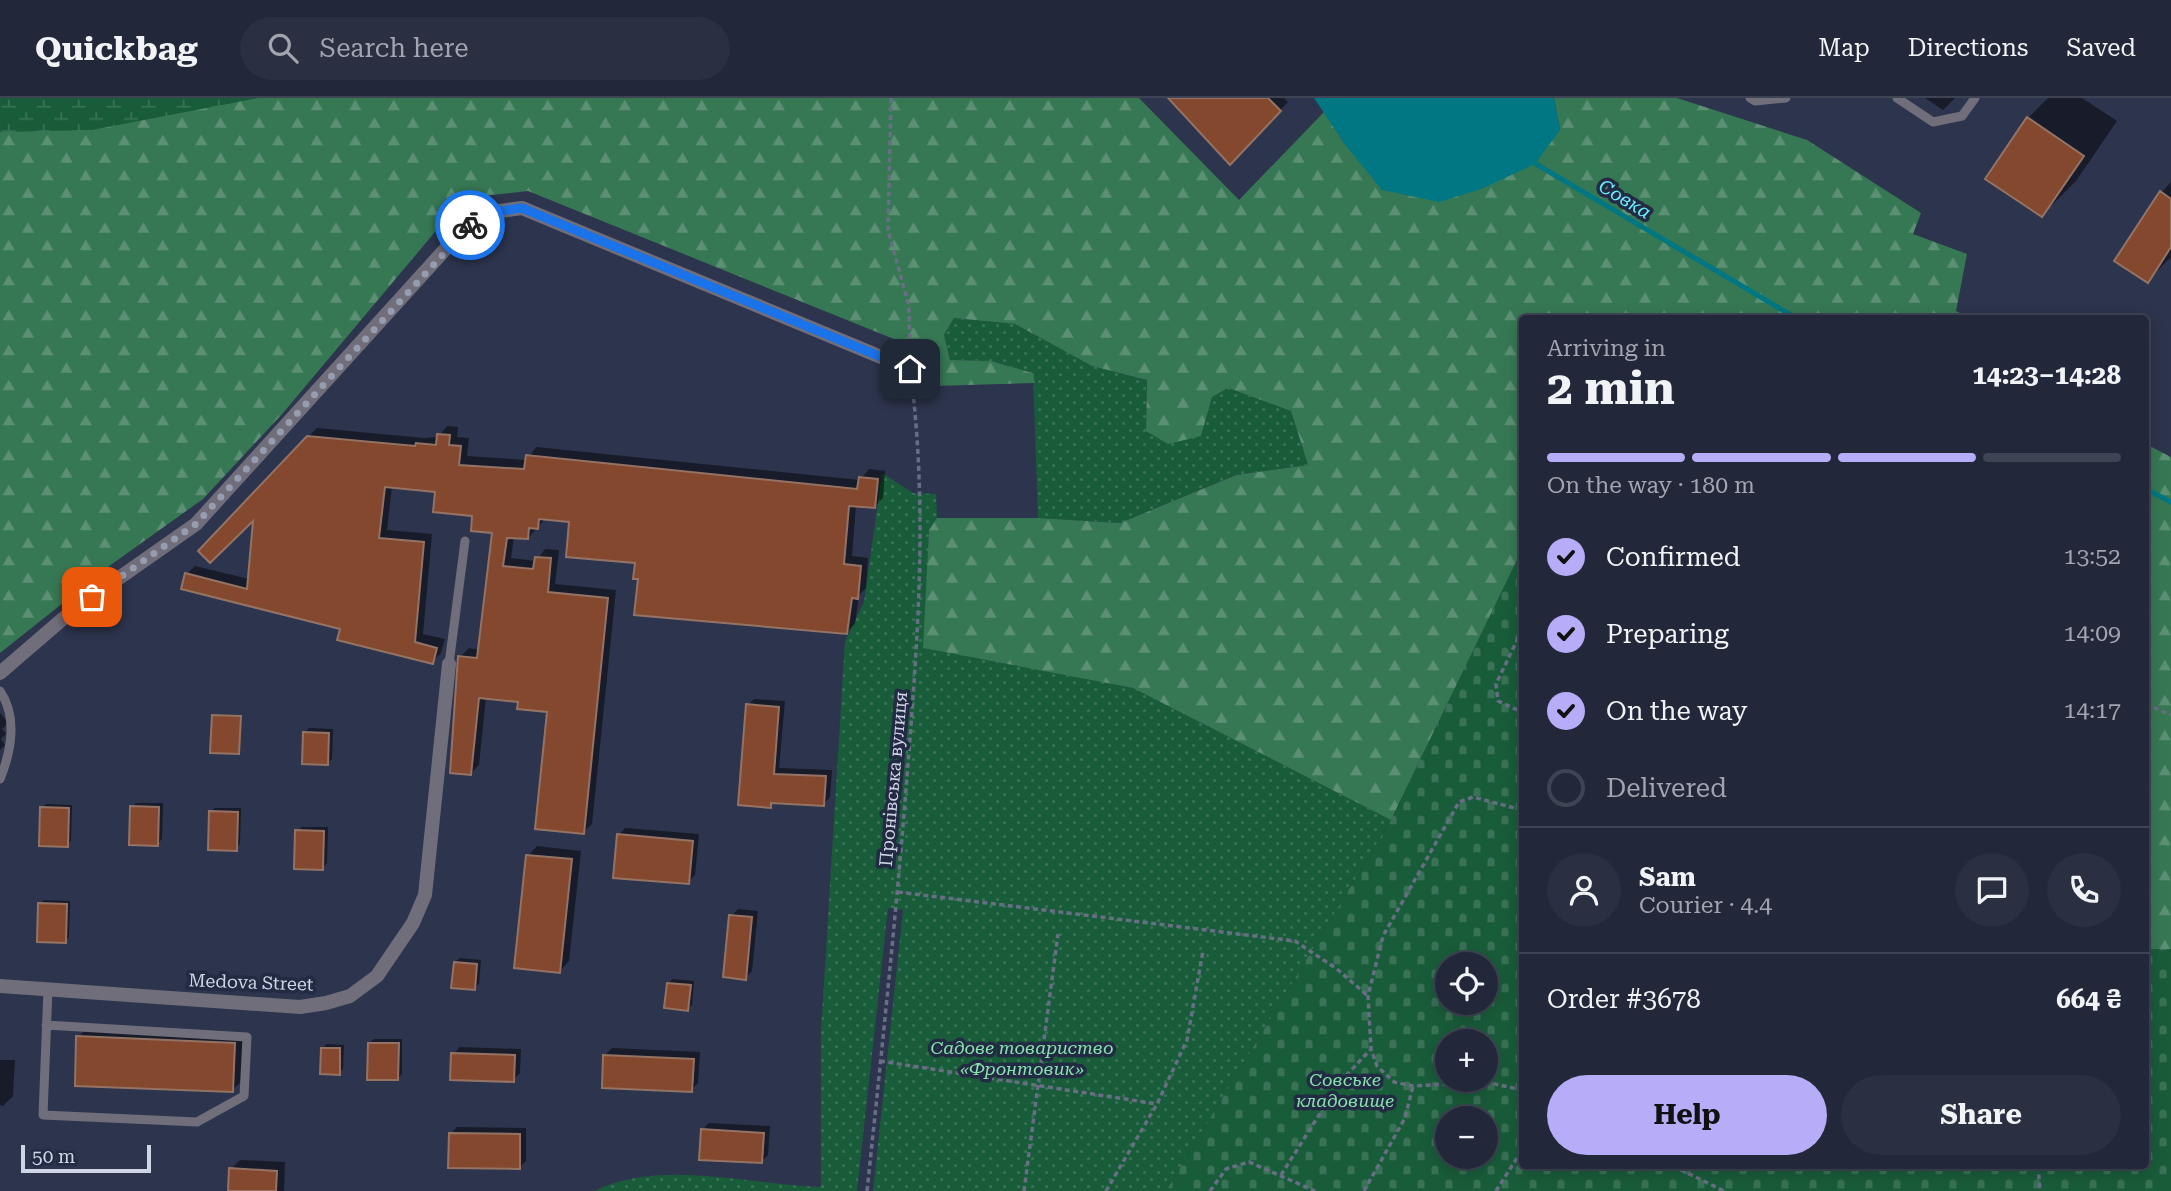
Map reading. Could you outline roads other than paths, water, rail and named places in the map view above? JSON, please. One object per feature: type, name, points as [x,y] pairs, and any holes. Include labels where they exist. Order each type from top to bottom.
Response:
[{"type":"street","points":[[0,673],[72,611],[196,524],[460,233],[485,213],[522,208],[910,369]]},
{"type":"street","name":"Medova Street","points":[[0,986],[300,1007],[350,996],[377,976],[413,923],[425,895],[449,664]]},
{"type":"lane","points":[[1750,98],[1755,101],[1786,98]]},
{"type":"lane","points":[[1897,98],[1933,122],[1962,116],[1975,98]]},
{"type":"lane","points":[[449,664],[466,541]]},
{"type":"lane","points":[[0,691],[5,699],[11,724],[10,749],[0,779]]},
{"type":"lane","points":[[46,1026],[247,1037],[244,1096],[197,1122],[43,1115],[46,1026],[48,989]]},
{"type":"waterway","name":"Совка","points":[[1531,161],[1791,315]]},
{"type":"waterway","name":"Совка","points":[[2149,491],[2171,502]]},
{"type":"park label","name":"Садове товариство «Фронтовик»","points":[[1022,1058]]},
{"type":"park label","name":"Совське кладовище","points":[[1345,1089]]}]
